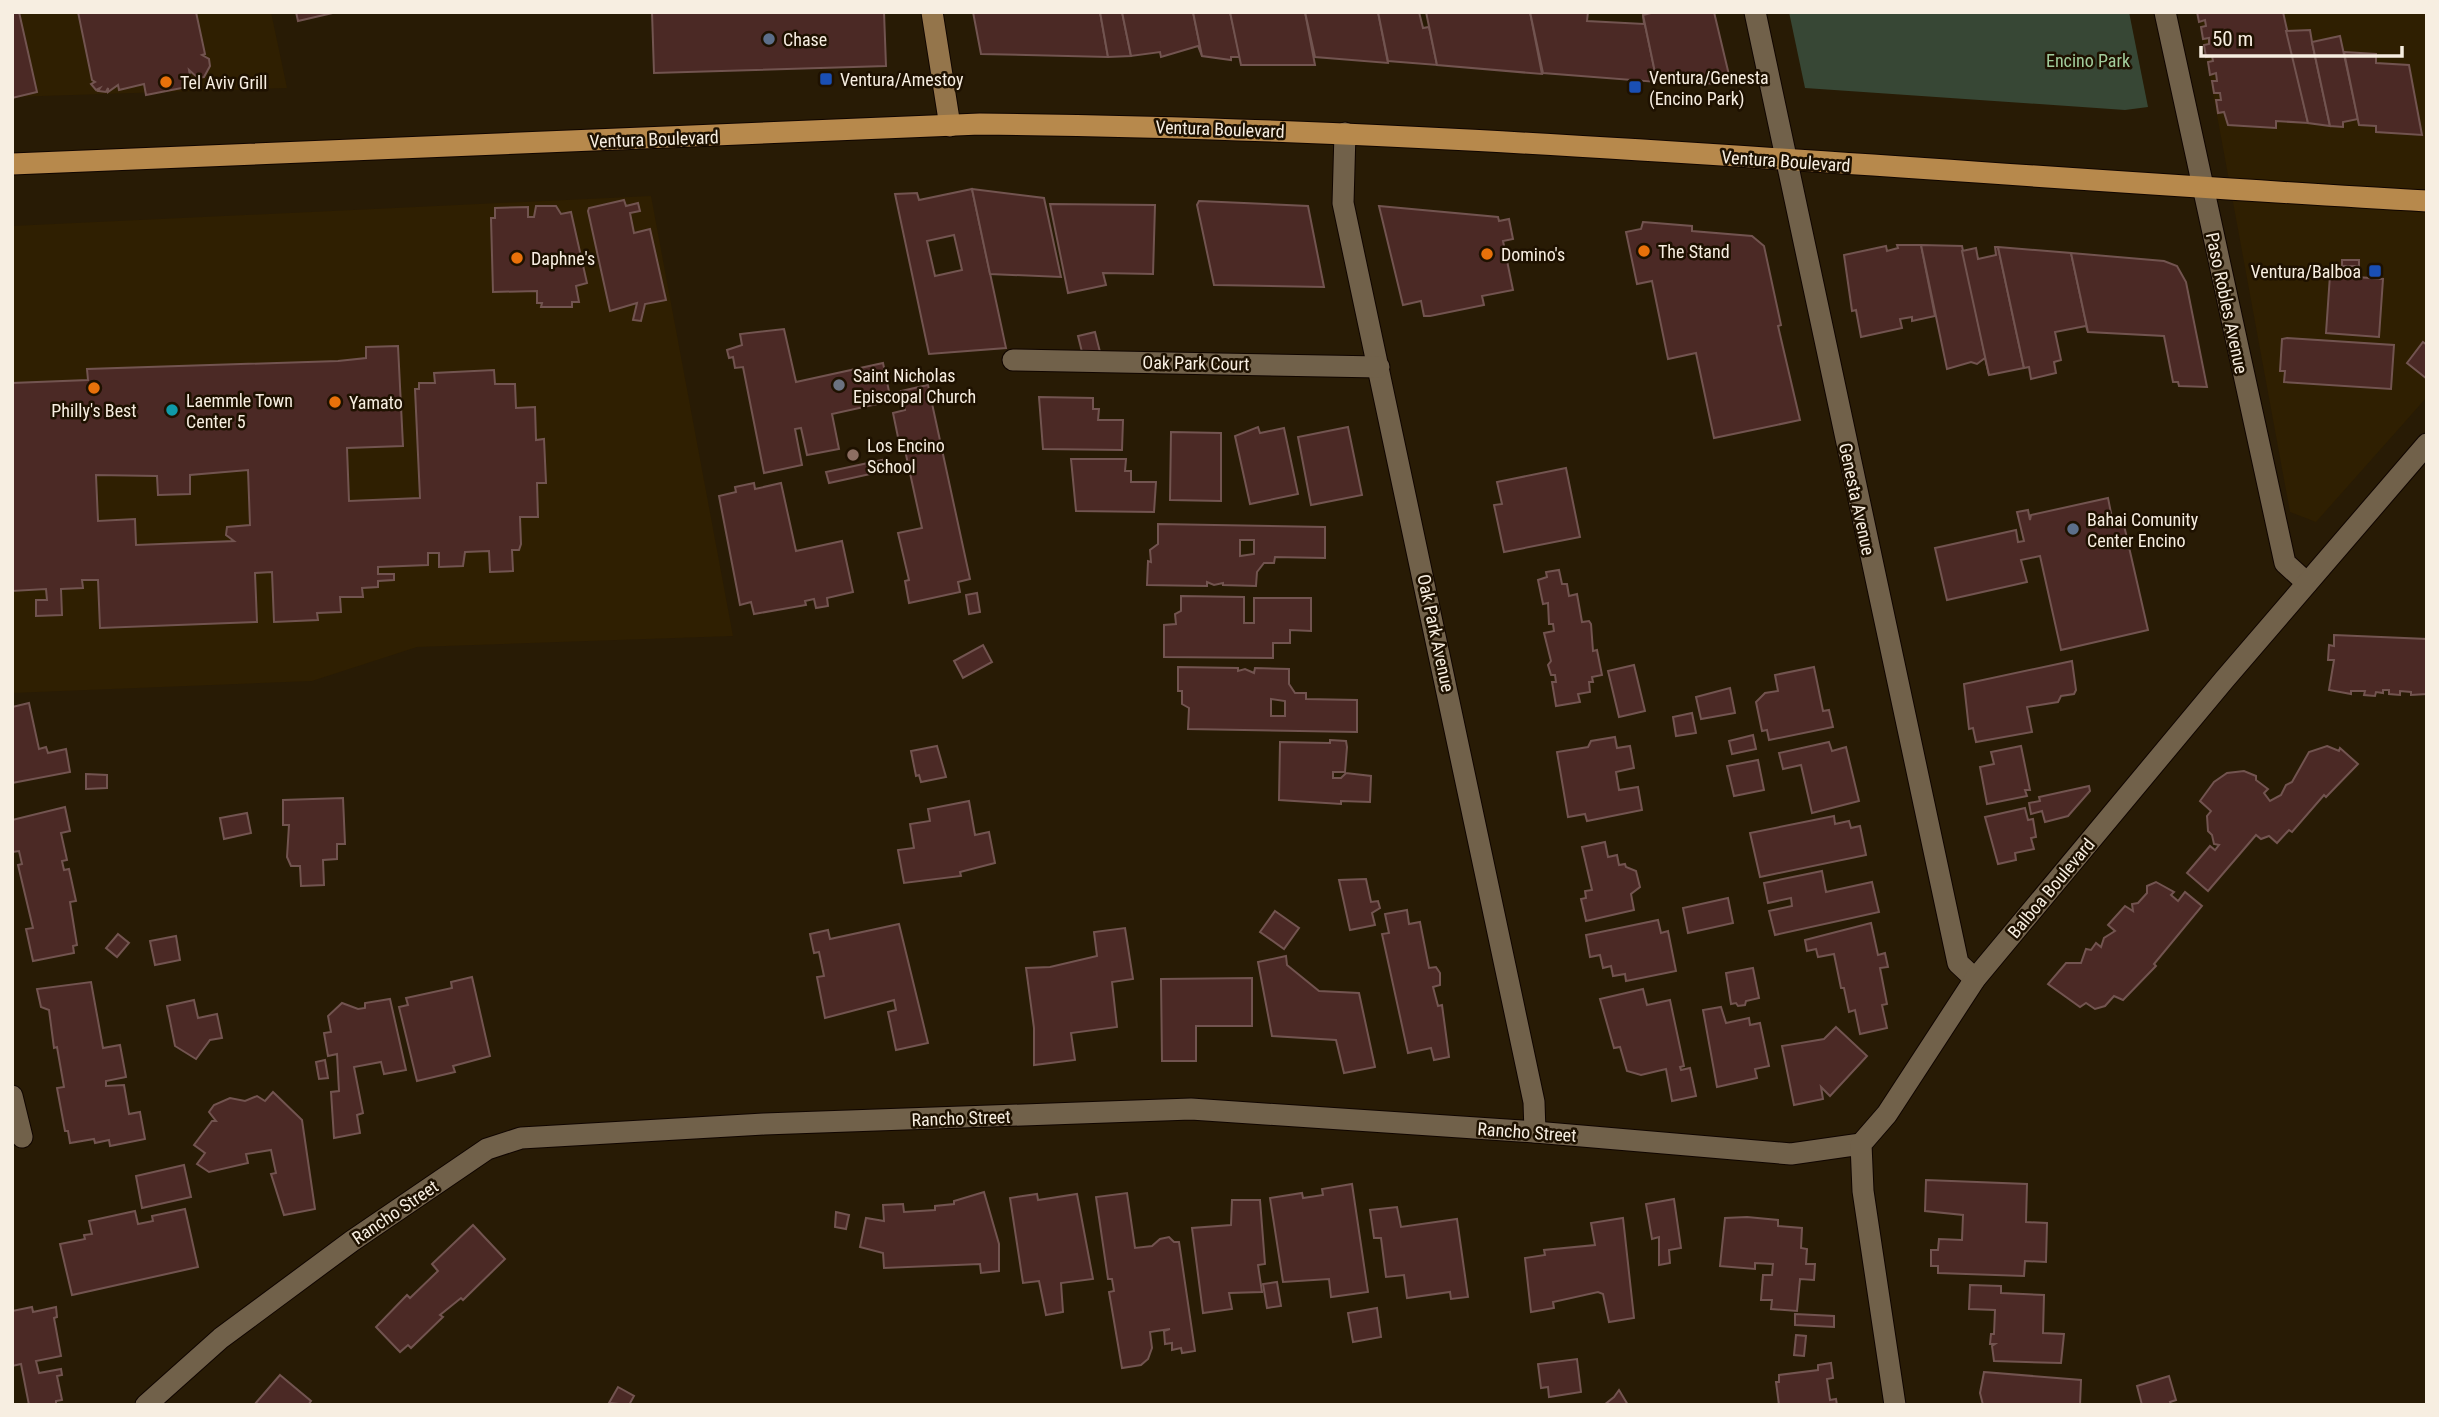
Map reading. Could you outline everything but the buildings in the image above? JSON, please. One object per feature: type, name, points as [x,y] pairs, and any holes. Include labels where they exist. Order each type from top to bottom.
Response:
[{"type":"main road","name":"Ventura Boulevard","points":[[12,164],[950,126],[1048,125],[1345,133],[1786,160],[2202,190],[2427,201]]},
{"type":"street","points":[[932,12],[950,126]]},
{"type":"street","name":"Genesta Avenue","points":[[1755,12],[1958,962],[1975,979]]},
{"type":"street","name":"Paso Robles Avenue","points":[[2165,12],[2285,563],[2307,583]]},
{"type":"street","name":"Oak Park Avenue","points":[[1345,133],[1343,203],[1534,1102],[1535,1132]]},
{"type":"street","name":"Oak Park Court","points":[[1013,360],[1379,367]]},
{"type":"street","name":"Balboa Boulevard","points":[[1861,1144],[1887,1114],[1975,979],[2427,444]]},
{"type":"street","points":[[12,1096],[22,1137]]},
{"type":"street","name":"Rancho Street","points":[[146,1405],[220,1338],[352,1241],[487,1149],[521,1138],[764,1124],[1191,1109],[1535,1132],[1791,1154],[1861,1144]]},
{"type":"street","points":[[1861,1144],[1863,1191],[1895,1405]]},
{"type":"shaded area","points":[[12,12],[271,12],[287,88],[12,97]]},
{"type":"shaded area","points":[[2198,12],[2427,12],[2427,397],[2316,522],[2290,512]]},
{"type":"shaded area","points":[[651,196],[733,636],[417,647],[312,681],[12,693],[12,226]]},
{"type":"green space","name":"Encino Park","points":[[1789,12],[2129,12],[2148,107],[2125,110],[1805,88]]},
{"type":"place","name":"Chase","points":[[769,39]]},
{"type":"place","name":"Ventura/Amestoy","points":[[826,79]]},
{"type":"place","name":"Tel Aviv Grill","points":[[166,82]]},
{"type":"place","name":"Ventura/Genesta (Encino Park)","points":[[1635,87]]},
{"type":"place","name":"The Stand","points":[[1644,251]]},
{"type":"place","name":"Domino's","points":[[1487,254]]},
{"type":"place","name":"Daphne's","points":[[517,258]]},
{"type":"place","name":"Ventura/Balboa","points":[[2375,271]]},
{"type":"place","name":"Saint Nicholas Episcopal Church","points":[[839,385]]},
{"type":"place","name":"Philly's Best","points":[[94,388]]},
{"type":"place","name":"Yamato","points":[[335,402]]},
{"type":"place","name":"Laemmle Town Center 5","points":[[172,410]]},
{"type":"place","name":"Los Encino School","points":[[853,455]]},
{"type":"place","name":"Bahai Comunity Center Encino","points":[[2073,529]]}]
